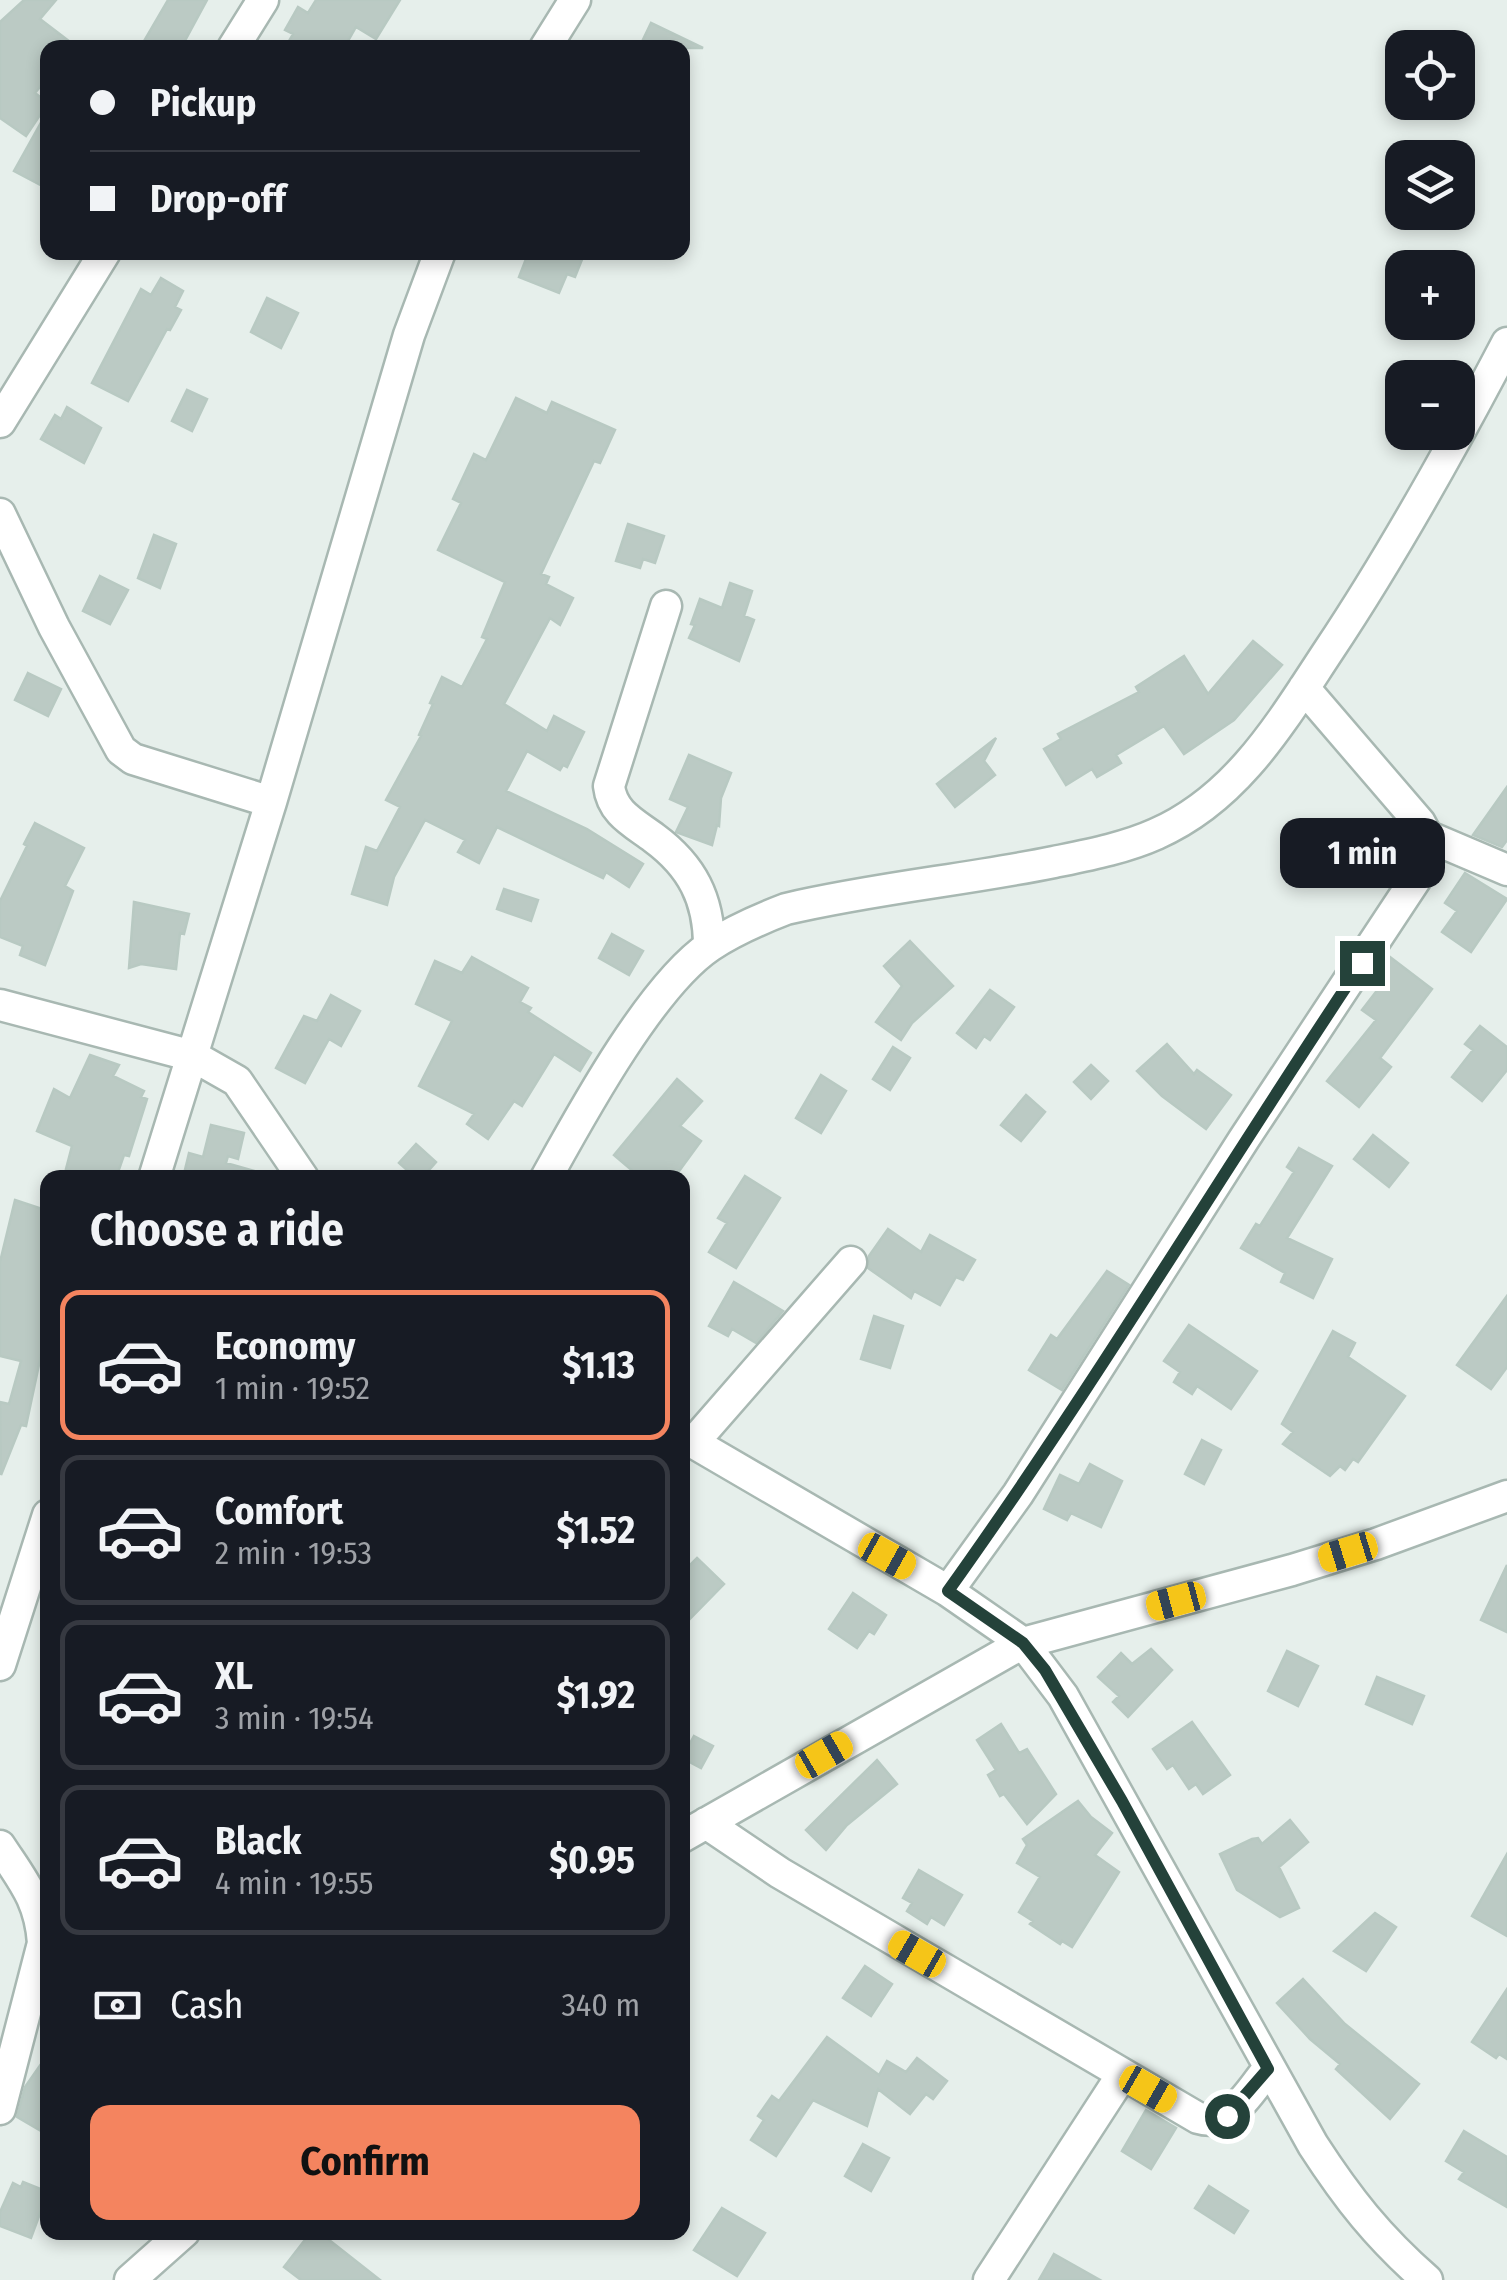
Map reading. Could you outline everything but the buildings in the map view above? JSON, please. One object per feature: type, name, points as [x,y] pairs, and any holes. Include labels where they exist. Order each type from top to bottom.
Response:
[{"type":"street","points":[[238,40],[263,0]]},
{"type":"street","points":[[551,40],[575,0]]},
{"type":"street","points":[[0,422],[100,260]]},
{"type":"street","points":[[157,1170],[271,802],[409,335],[437,260]]},
{"type":"street","points":[[551,1170],[657,1000],[709,946],[786,909],[1010,871],[1154,835],[1196,814],[1233,784],[1304,688],[1391,556],[1505,350]]},
{"type":"street","points":[[0,514],[54,627],[121,750],[133,759],[271,802]]},
{"type":"street","points":[[666,606],[613,768],[610,800],[691,873],[710,920],[709,946]]},
{"type":"street","points":[[1304,688],[1381,774],[1428,836],[1507,870]]},
{"type":"street","points":[[948,1591],[1018,1494],[1244,1139],[1420,873],[1426,862],[1428,836]]},
{"type":"street","points":[[0,1005],[193,1056],[238,1081],[298,1170]]},
{"type":"street","points":[[690,1437],[851,1262]]},
{"type":"street","points":[[690,1440],[948,1591],[1023,1643],[1062,1696],[1268,2069],[1342,2191],[1384,2242],[1426,2280]]},
{"type":"street","points":[[694,1830],[1023,1643],[1326,1559],[1507,1496]]},
{"type":"street","points":[[0,1665],[40,1540]]},
{"type":"street","points":[[694,1830],[780,1873],[1198,2118],[1210,2122],[1227,2116],[1268,2069]]},
{"type":"street","points":[[0,1846],[26,1893]]},
{"type":"street","points":[[0,2109],[40,1958]]},
{"type":"street","points":[[989,2280],[1122,2075]]},
{"type":"street","points":[[130,2280],[175,2240]]},
{"type":"street","points":[[1384,2242],[1395,2280]]},
{"type":"route","points":[[1227,2116],[1268,2069],[1224,1985],[1045,1670],[1023,1643],[948,1591],[1018,1494],[1244,1139],[1362,963]]}]
